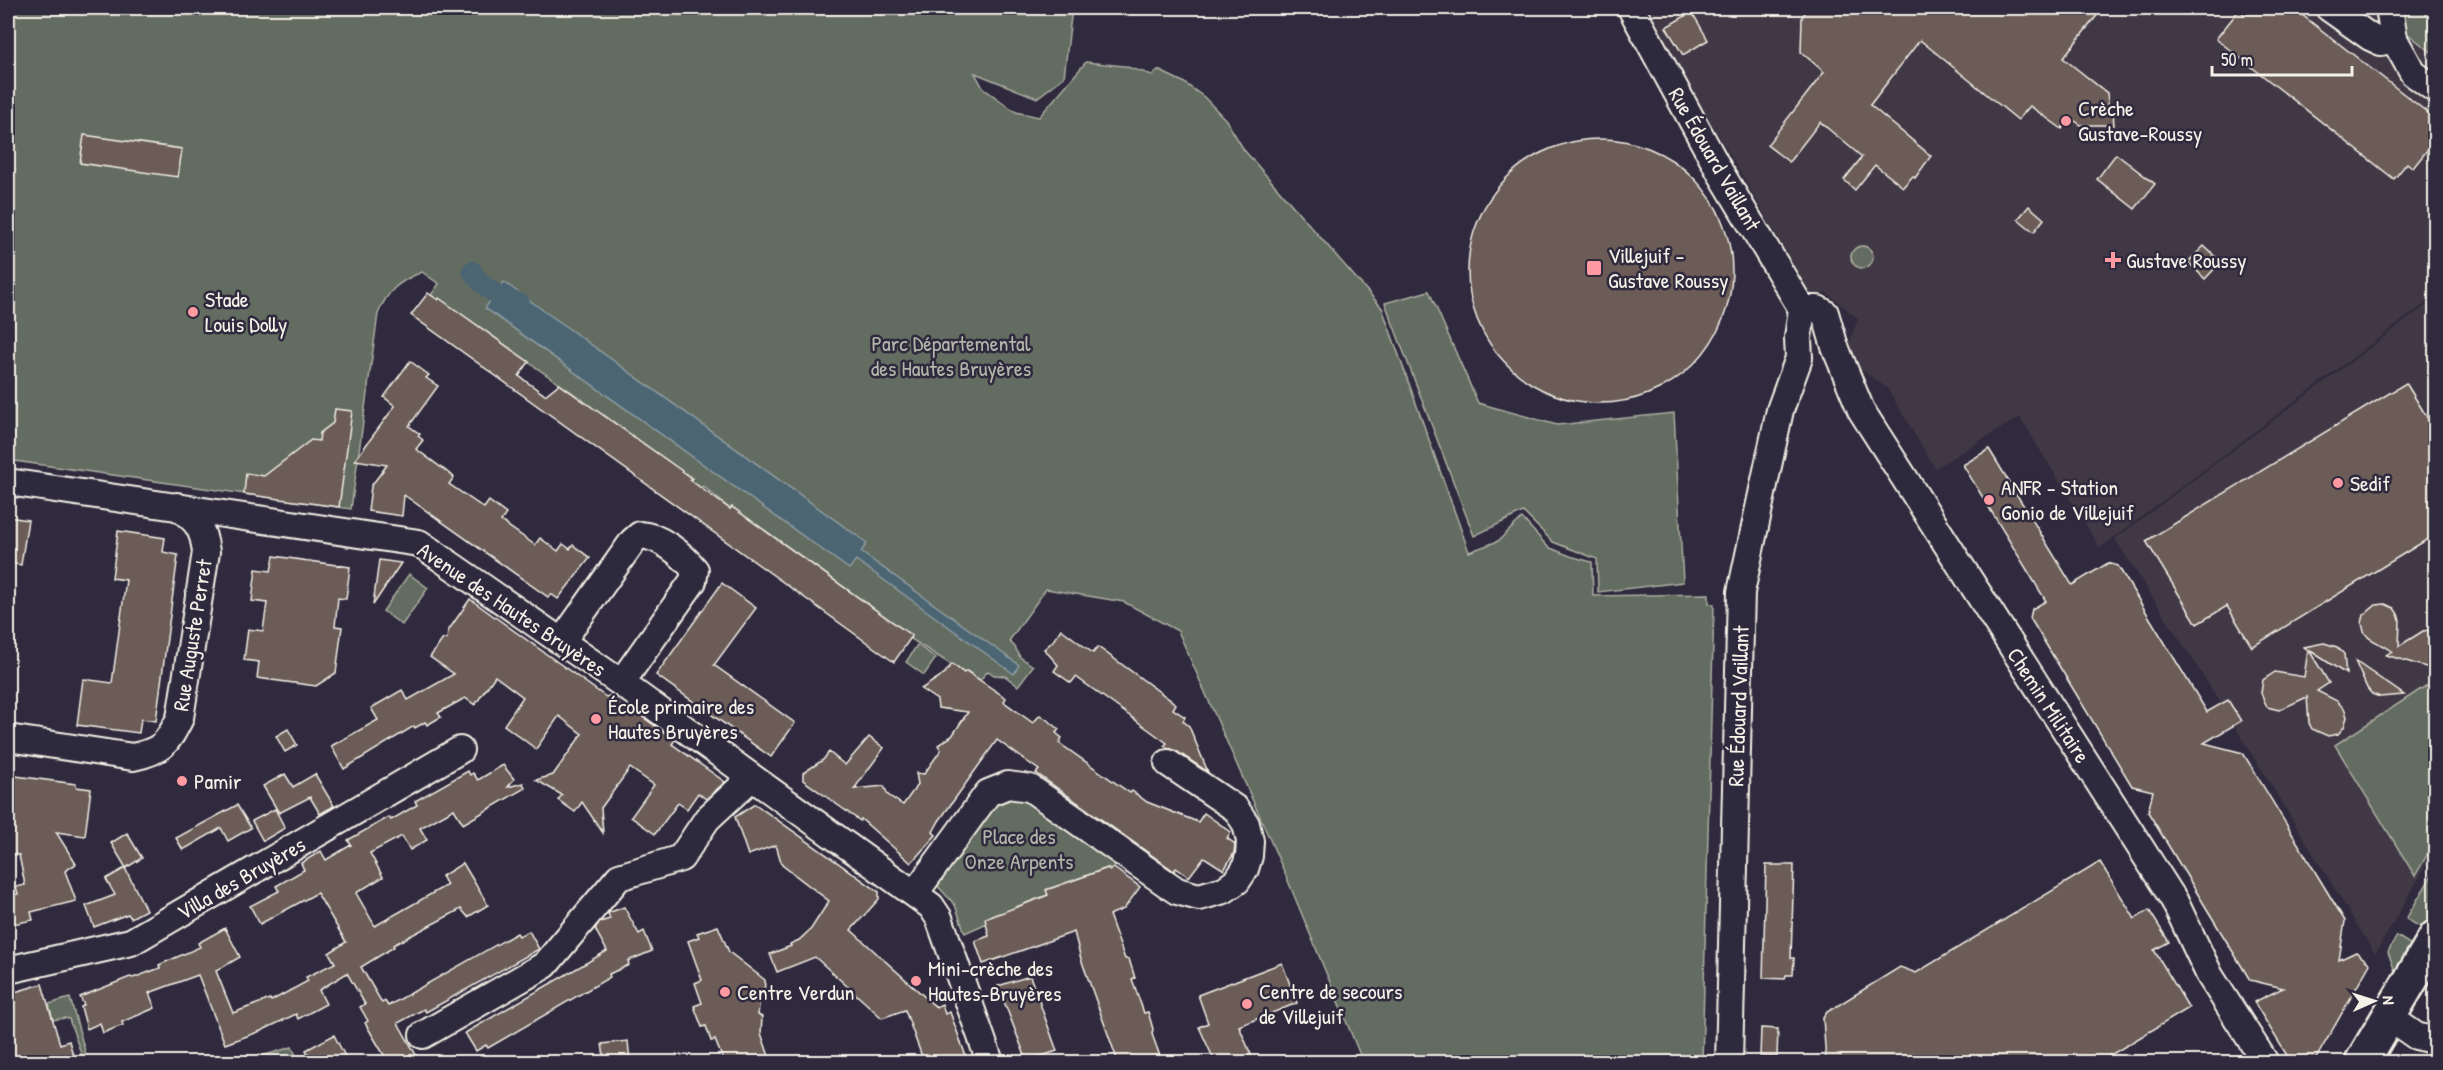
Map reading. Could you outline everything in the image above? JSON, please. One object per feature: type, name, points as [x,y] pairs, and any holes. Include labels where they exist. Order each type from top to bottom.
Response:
[{"type":"main road","points":[[2362,1062],[2436,938]]},
{"type":"street","name":"Rue Édouard Vaillant","points":[[1631,8],[1720,172],[1802,309],[1798,338],[1799,358],[1780,410],[1741,592],[1729,1062]]},
{"type":"street","points":[[2329,8],[2370,38],[2381,42],[2394,39]]},
{"type":"street","points":[[2389,8],[2394,39],[2413,73],[2436,90]]},
{"type":"street","name":"Chemin Militaire","points":[[1802,309],[1818,309],[1825,313],[1834,347],[1861,410],[2174,900],[2210,976],[2265,1062]]},
{"type":"street","points":[[8,482],[177,506]]},
{"type":"street","name":"Avenue des Hautes Bruyères","points":[[177,506],[419,543],[562,641],[931,906],[939,918],[990,1062]]},
{"type":"street","name":"Rue Auguste Perret","points":[[8,738],[134,757],[153,753],[170,738],[180,718],[206,552],[204,535],[195,520],[177,506]]},
{"type":"street","points":[[562,641],[633,541],[640,535],[652,535],[687,561],[694,570],[693,581],[621,683]]},
{"type":"street","name":"Villa des Bruyères","points":[[8,970],[131,942],[460,750]]},
{"type":"street","points":[[915,893],[988,793],[1008,784],[1030,788],[1177,891],[1199,897],[1224,890],[1237,881],[1245,869],[1250,841],[1246,824],[1236,809],[1168,763]]},
{"type":"street","points":[[423,1035],[545,965],[619,877],[681,858],[707,819],[751,778]]},
{"type":"street","points":[[2389,1017],[2416,1036],[2436,1041]]},
{"type":"shaded area","name":"Gustave Roussy","points":[[1645,8],[2435,8],[2435,296],[2100,548],[2020,417],[1935,468],[1887,388],[1847,360],[1858,319],[1826,292],[1817,297],[1811,295]]},
{"type":"shaded area","points":[[2435,299],[2435,850],[2375,954],[2220,702],[2115,539]]},
{"type":"green space","name":"Parc Départemental des Hautes Bruyères","points":[[8,8],[1072,8],[1064,77],[1037,98],[975,73],[983,88],[1016,112],[1039,117],[1086,62],[1124,66],[1152,75],[1158,70],[1183,82],[1204,97],[1226,120],[1244,150],[1382,308],[1469,552],[1498,541],[1522,518],[1548,547],[1592,562],[1593,596],[1709,594],[1709,604],[1714,604],[1702,1062],[1363,1062],[1286,876],[1178,631],[1124,602],[1046,589],[1009,641],[1020,657],[1033,666],[1018,686],[1005,676],[994,675],[988,671],[980,680],[967,671],[964,673],[911,639],[912,636],[732,507],[730,509],[703,486],[701,488],[690,480],[691,478],[604,415],[602,417],[581,402],[583,400],[431,295],[439,284],[422,272],[395,288],[385,299],[378,314],[351,509],[8,460]]},
{"type":"green space","points":[[2398,8],[2435,8],[2435,55],[2399,27]]},
{"type":"green space","points":[[1862,246],[1870,249],[1873,257],[1870,265],[1862,268],[1854,265],[1851,257],[1854,249]]},
{"type":"green space","points":[[1429,291],[1478,403],[1557,425],[1674,413],[1683,582],[1598,592],[1597,559],[1553,542],[1523,512],[1474,536],[1385,303]]},
{"type":"green space","points":[[409,574],[428,588],[402,625],[383,611]]},
{"type":"green space","points":[[917,645],[936,658],[924,675],[906,662]]},
{"type":"green space","points":[[2435,680],[2435,841],[2415,876],[2335,745]]},
{"type":"green space","name":"Place des Onze Arpents","points":[[1017,791],[1120,862],[1113,868],[1107,868],[1074,880],[1074,882],[1047,889],[1048,895],[1016,907],[1002,918],[999,913],[985,918],[987,923],[965,933],[955,905],[933,881],[995,798]]},
{"type":"green space","points":[[2435,870],[2435,919],[2432,926],[2422,928],[2406,919]]},
{"type":"green space","points":[[2397,936],[2413,946],[2396,974],[2388,952]]},
{"type":"green space","points":[[70,998],[88,1062],[84,1062],[69,1019],[53,1020],[49,1004]]},
{"type":"green space","points":[[292,1047],[299,1062],[242,1062]]},
{"type":"water","points":[[504,282],[867,543],[861,552],[1019,665],[1014,674],[856,560],[849,569],[485,308]]},
{"type":"building","points":[[1808,8],[2103,8],[2063,58],[2107,93],[2109,111],[2113,111],[2114,125],[2081,125],[2069,117],[2062,129],[2030,106],[2018,120],[1920,40],[1870,105],[1931,156],[1915,178],[1913,176],[1903,187],[1875,165],[1855,190],[1844,180],[1862,157],[1820,122],[1789,162],[1767,145],[1824,72],[1801,52],[1802,17]]},
{"type":"building","points":[[2251,8],[2293,8],[2436,119],[2436,139],[2413,168],[2407,163],[2394,179],[2216,39],[2239,10],[2245,15]]},
{"type":"building","points":[[1692,12],[1708,40],[1683,55],[1666,27]]},
{"type":"building","points":[[84,135],[182,149],[178,177],[80,163]]},
{"type":"building","name":"Villejuif - Gustave Roussy","points":[[1587,139],[1613,139],[1638,144],[1662,154],[1694,177],[1710,197],[1722,220],[1730,245],[1732,271],[1730,297],[1722,322],[1710,345],[1694,365],[1674,381],[1638,398],[1613,403],[1587,403],[1562,398],[1538,388],[1506,365],[1490,345],[1473,309],[1468,284],[1468,258],[1473,233],[1483,209],[1506,177],[1526,161],[1562,144]]},
{"type":"building","points":[[2116,154],[2155,184],[2135,209],[2097,179]]},
{"type":"building","points":[[2029,206],[2044,219],[2034,232],[2018,219]]},
{"type":"building","points":[[2204,246],[2221,262],[2205,279],[2188,262]]},
{"type":"building","points":[[428,293],[438,300],[439,298],[529,362],[519,376],[545,395],[559,384],[692,478],[690,480],[730,509],[732,507],[912,636],[894,662],[411,315]]},
{"type":"building","points":[[410,361],[429,375],[426,378],[438,386],[409,426],[420,434],[418,436],[423,440],[416,449],[454,477],[449,484],[484,508],[489,501],[506,514],[501,521],[535,545],[540,538],[558,551],[563,544],[570,549],[573,545],[590,558],[558,599],[551,594],[548,597],[404,495],[402,516],[368,511],[371,486],[387,465],[355,460],[395,406],[384,397]]},
{"type":"building","name":"Sedif","points":[[2406,383],[2436,432],[2436,534],[2252,647],[2227,606],[2197,624],[2146,541]]},
{"type":"building","points":[[335,409],[352,411],[339,507],[244,494],[246,473],[264,476],[311,440],[319,441],[320,433],[333,423]]},
{"type":"building","points":[[1989,449],[2072,585],[2108,563],[2118,566],[2207,712],[2228,700],[2241,721],[2204,743],[2243,753],[2345,921],[2339,960],[2356,952],[2370,964],[2314,1062],[2291,1062],[2254,1002],[2283,988],[2250,980],[2148,812],[2153,791],[2132,786],[2030,618],[2032,609],[2046,601],[1963,465]]},
{"type":"building","points":[[8,517],[28,520],[21,565],[8,563]]},
{"type":"building","points":[[118,531],[165,538],[163,552],[178,555],[156,721],[141,719],[139,733],[77,725],[83,679],[112,683],[126,580],[112,578]]},
{"type":"building","points":[[274,556],[350,567],[346,599],[338,598],[335,626],[342,627],[336,673],[316,686],[257,678],[259,662],[244,660],[248,629],[263,631],[267,603],[252,601],[256,569],[271,571]]},
{"type":"building","points":[[379,560],[401,563],[373,605]]},
{"type":"building","points":[[722,583],[756,608],[714,665],[795,723],[771,757],[656,675]]},
{"type":"building","name":"École primaire des Hautes Bruyères","points":[[470,599],[606,697],[612,695],[623,710],[627,706],[675,740],[672,744],[725,782],[706,799],[698,793],[687,809],[678,803],[655,834],[631,817],[654,785],[630,768],[601,808],[603,833],[582,802],[575,812],[558,800],[562,795],[536,780],[553,775],[582,734],[559,716],[536,749],[504,725],[523,697],[495,676],[475,705],[465,698],[438,713],[441,717],[427,725],[425,722],[415,728],[414,726],[344,769],[331,746],[378,720],[371,708],[402,690],[408,700],[454,674],[430,657],[443,639],[447,639],[448,631]]},
{"type":"building","points":[[2385,604],[2394,608],[2400,620],[2399,646],[2423,631],[2436,629],[2436,670],[2386,655],[2392,651],[2369,638],[2364,632],[2362,623],[2364,615],[2376,605]]},
{"type":"building","points":[[1061,629],[1093,653],[1098,647],[1176,704],[1173,709],[1185,717],[1183,721],[1189,726],[1208,772],[1176,751],[1164,746],[1167,743],[1076,677],[1071,683],[1054,671],[1058,665],[1044,649]]},
{"type":"building","points":[[2324,643],[2337,647],[2344,654],[2346,674],[2309,650],[2329,683],[2317,691],[2337,701],[2345,710],[2347,717],[2344,727],[2338,734],[2328,736],[2312,729],[2309,723],[2307,697],[2279,710],[2267,707],[2261,693],[2263,680],[2275,672],[2304,677],[2308,650],[2304,647]]},
{"type":"building","points":[[2355,661],[2404,695],[2380,697],[2372,694]]},
{"type":"building","points":[[952,664],[1006,698],[1004,702],[1033,723],[1040,715],[1053,724],[1059,729],[1056,733],[1062,738],[1059,743],[1130,793],[1132,791],[1147,802],[1198,822],[1204,813],[1231,832],[1227,838],[1235,844],[1234,853],[1224,870],[1204,857],[1189,877],[1176,868],[1174,871],[1036,773],[1039,770],[997,740],[939,821],[933,832],[936,835],[911,863],[861,819],[860,821],[803,780],[803,773],[823,760],[829,752],[845,765],[869,737],[884,748],[854,789],[884,786],[888,795],[903,805],[918,784],[916,773],[924,774],[941,750],[938,745],[952,736],[968,712],[938,708],[937,700],[921,689],[944,674]]},
{"type":"building","points":[[288,729],[297,745],[285,752],[276,736]]},
{"type":"building","points":[[503,765],[514,779],[508,787],[523,783],[525,788],[463,824],[454,809],[420,828],[427,840],[410,850],[402,836],[370,853],[383,877],[356,893],[375,926],[447,885],[442,876],[463,863],[488,905],[468,917],[461,909],[393,945],[394,947],[361,967],[382,1003],[385,1001],[388,1006],[517,933],[519,936],[529,931],[539,949],[426,1012],[424,1009],[398,1023],[420,1062],[388,1062],[365,1023],[368,1021],[360,1007],[365,1004],[347,973],[319,990],[326,1004],[298,1019],[296,1014],[261,1031],[225,1044],[198,975],[149,993],[155,1008],[122,1022],[123,1025],[103,1033],[100,1023],[87,1029],[81,1007],[84,1005],[80,997],[160,968],[159,965],[200,947],[198,943],[225,928],[240,957],[216,971],[233,1013],[270,999],[271,1001],[308,981],[306,977],[335,963],[329,953],[346,942],[317,893],[260,924],[250,906],[279,891],[276,886],[304,870],[301,863],[321,851],[326,860],[351,845],[348,840],[389,817],[391,820],[417,805],[415,801],[468,771],[470,775],[473,773],[478,780]]},
{"type":"building","points":[[285,774],[293,787],[315,774],[334,806],[320,814],[310,797],[279,813],[263,786]]},
{"type":"building","points":[[8,775],[76,784],[76,787],[91,789],[85,836],[56,832],[76,864],[65,871],[76,901],[31,912],[33,920],[13,924],[12,921],[8,922],[8,896],[18,894],[16,887],[25,885],[19,855],[8,854]]},
{"type":"building","points":[[755,804],[879,892],[879,899],[851,930],[936,1007],[942,1004],[945,1014],[950,1012],[968,1062],[924,1062],[905,1010],[882,1018],[815,957],[777,972],[770,954],[791,946],[790,944],[799,940],[811,929],[829,901],[782,865],[776,845],[748,855],[735,817]]},
{"type":"building","points":[[237,805],[251,828],[228,841],[221,828],[183,850],[176,838]]},
{"type":"building","points":[[275,809],[285,828],[263,841],[252,821]]},
{"type":"building","points":[[127,833],[142,858],[126,868],[111,843]]},
{"type":"building","points":[[2100,862],[2135,919],[2149,910],[2169,942],[2154,950],[2189,1008],[2099,1062],[1826,1062],[1823,1018],[1827,1012],[1900,967],[1916,973]]},
{"type":"building","points":[[1766,865],[1794,865],[1791,958],[1794,958],[1793,975],[1786,975],[1785,979],[1763,978]]},
{"type":"building","points":[[125,868],[146,910],[131,918],[128,914],[94,927],[86,906],[115,895],[106,879]]},
{"type":"building","points":[[1108,868],[1109,870],[1114,868],[1140,887],[1124,909],[1109,915],[1125,959],[1129,959],[1135,978],[1132,979],[1144,1013],[1148,1012],[1153,1029],[1152,1034],[1162,1062],[1118,1062],[1081,959],[1074,932],[983,964],[975,941],[989,936],[985,919],[1048,895],[1046,890]]},
{"type":"building","points":[[624,907],[639,934],[644,931],[652,951],[628,961],[629,965],[609,974],[610,977],[488,1048],[486,1045],[476,1051],[465,1033],[607,951],[595,929],[600,922],[610,919],[608,913]]},
{"type":"building","name":"Centre Verdun","points":[[718,926],[729,952],[765,980],[764,995],[760,996],[758,1015],[762,1017],[761,1033],[771,1062],[724,1062],[715,1040],[711,1041],[706,1026],[702,1027],[694,1006],[702,1003],[695,983],[702,980],[688,941],[699,937],[697,933]]},
{"type":"building","points":[[1282,963],[1297,1003],[1239,1026],[1254,1062],[1215,1062],[1199,1027],[1208,1023],[1198,995]]},
{"type":"building","points":[[1030,976],[1057,1051],[1027,1061],[998,986]]},
{"type":"building","points":[[42,984],[60,1044],[69,1041],[75,1062],[8,1062],[8,994]]},
{"type":"building","points":[[1761,1028],[1778,1029],[1777,1057],[1760,1056]]},
{"type":"building","points":[[334,1035],[348,1062],[313,1062],[306,1050]]},
{"type":"building","points":[[628,1041],[630,1062],[605,1062],[602,1044]]},
{"type":"waterway","points":[[472,271],[481,283],[493,292],[520,303]]},
{"type":"place","name":"Crèche Gustave-Roussy","points":[[2066,121]]},
{"type":"place","name":"Gustave Roussy","points":[[2113,260]]},
{"type":"place","name":"Villejuif - Gustave Roussy","points":[[1594,268]]},
{"type":"place","name":"Stade Louis Dolly","points":[[193,312]]},
{"type":"place","name":"Sedif","points":[[2338,483]]},
{"type":"place","name":"ANFR - Station Gonio de Villejuif","points":[[1989,500]]},
{"type":"place","name":"École primaire des Hautes Bruyères","points":[[596,719]]},
{"type":"place","name":"Pamir","points":[[182,781]]},
{"type":"place","name":"Mini-crèche des Hautes-Bruyères","points":[[916,981]]},
{"type":"place","name":"Centre Verdun","points":[[725,992]]},
{"type":"place","name":"Centre de secours de Villejuif","points":[[1247,1004]]}]
